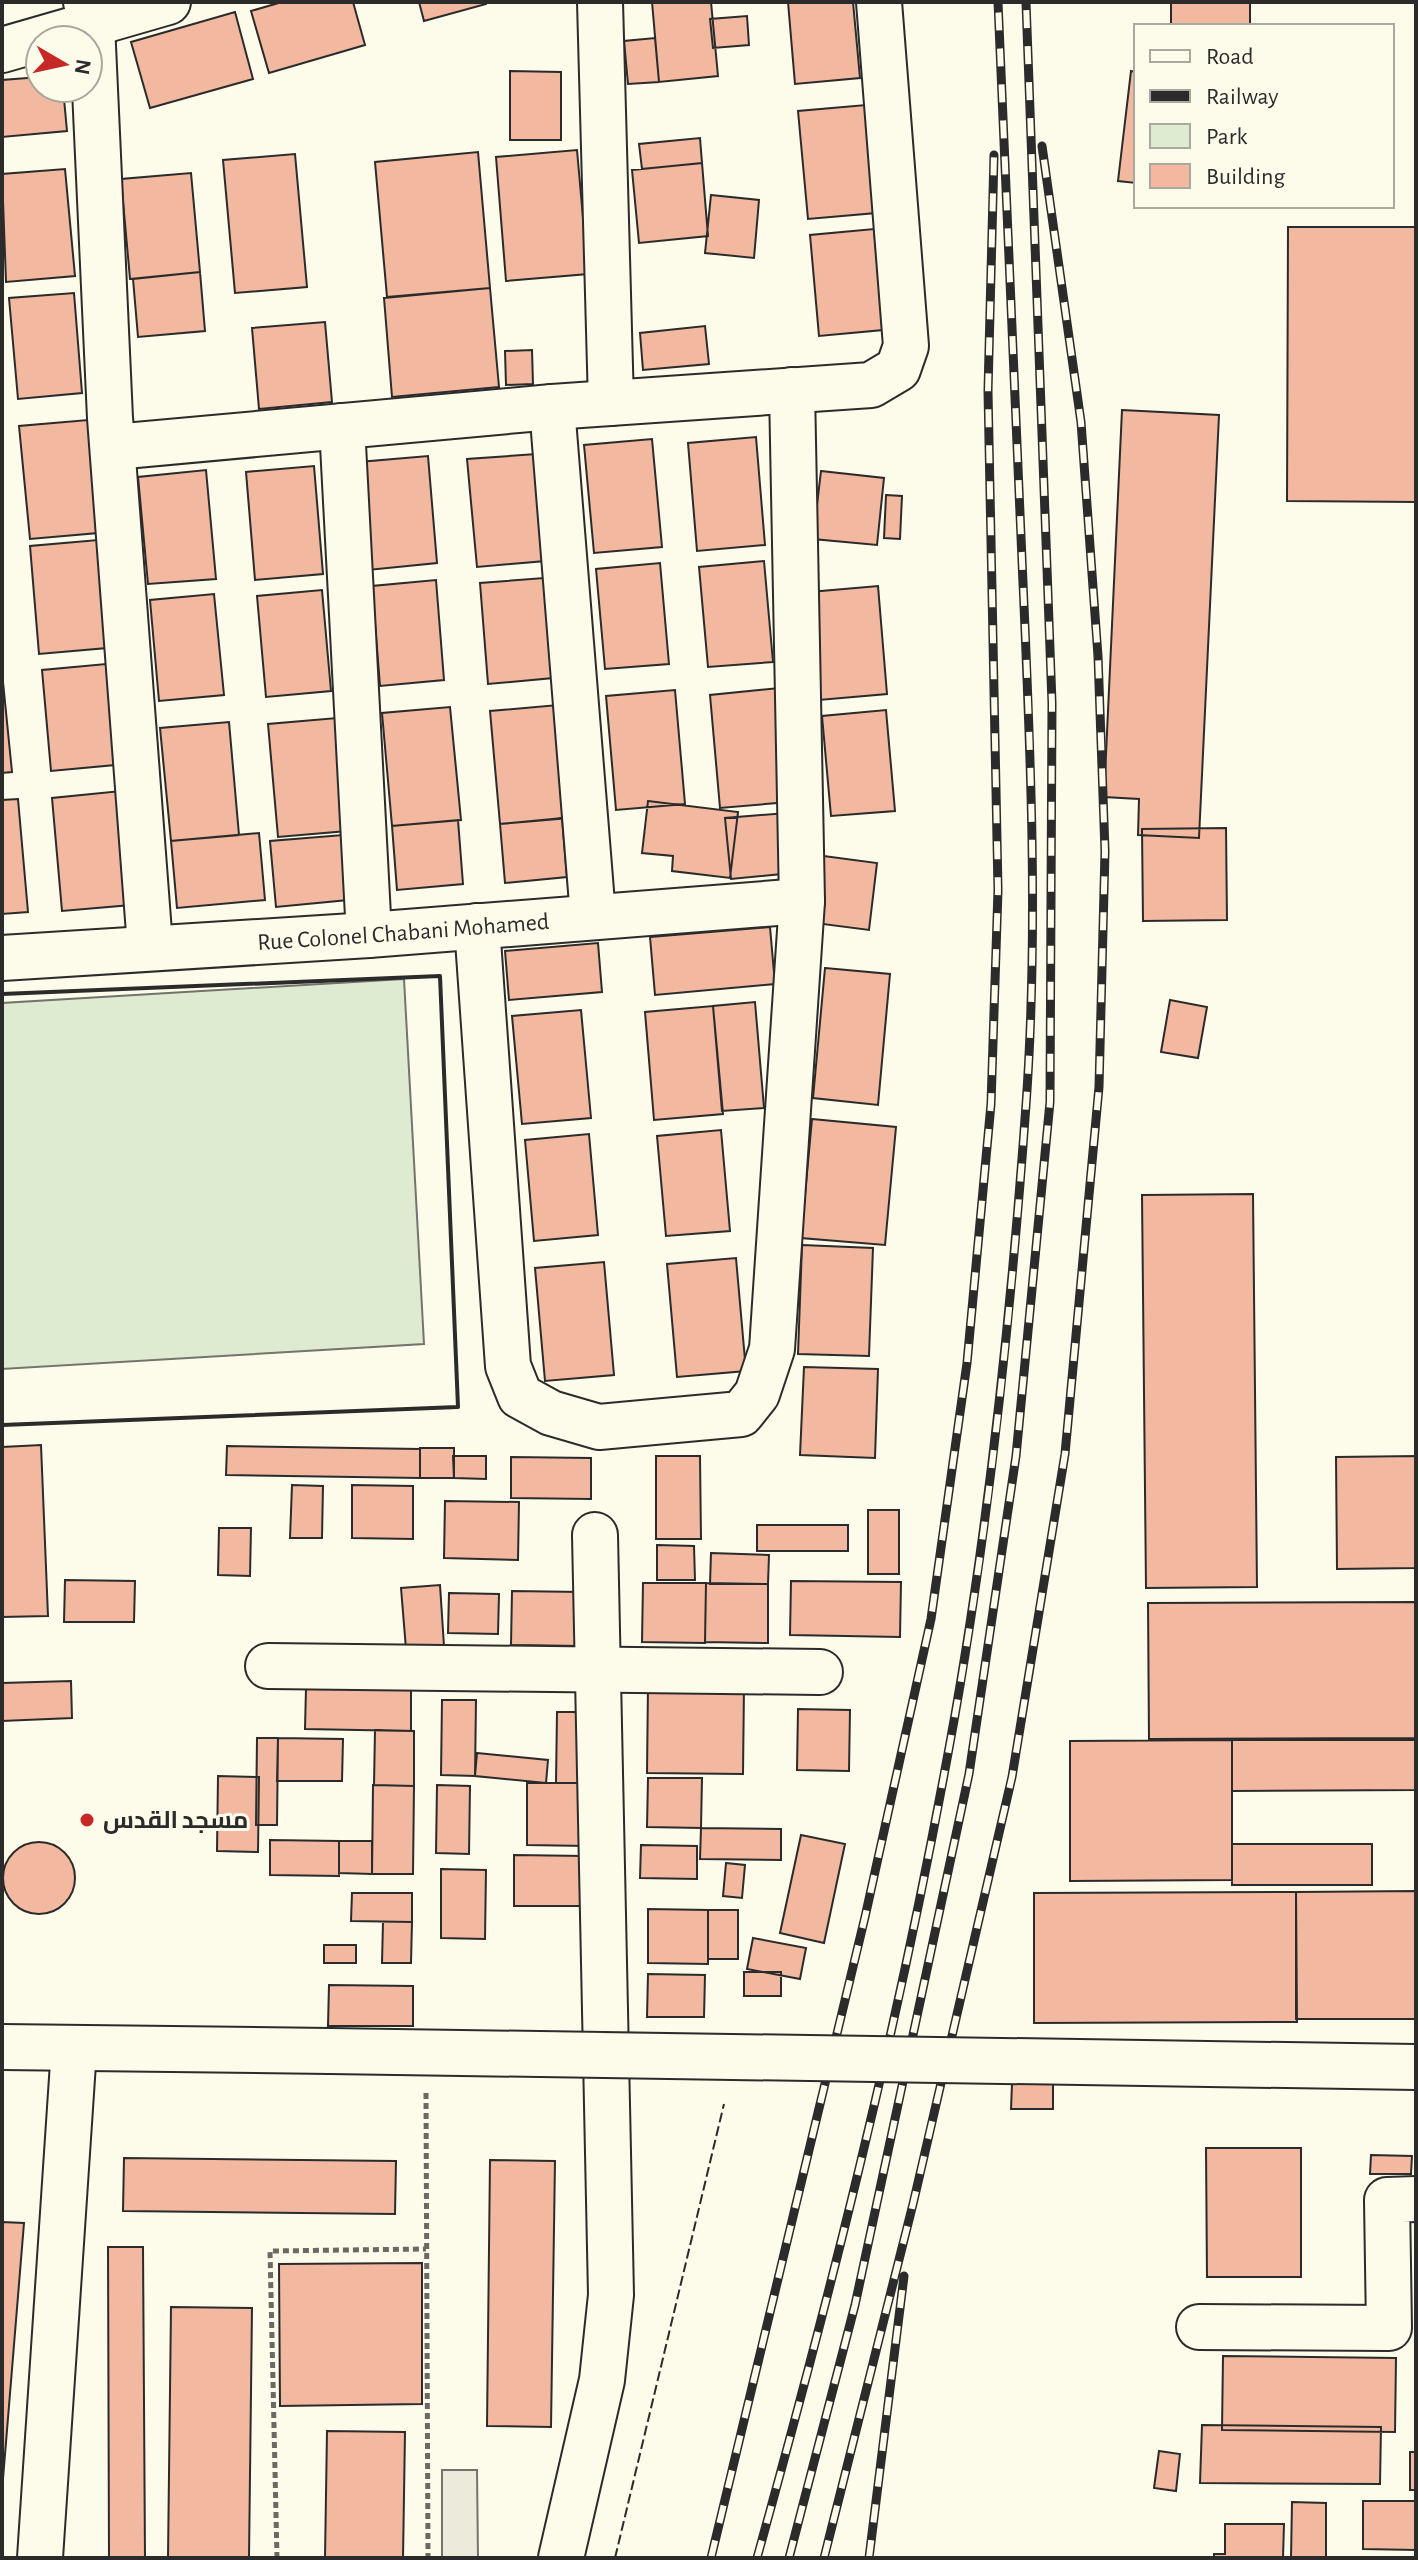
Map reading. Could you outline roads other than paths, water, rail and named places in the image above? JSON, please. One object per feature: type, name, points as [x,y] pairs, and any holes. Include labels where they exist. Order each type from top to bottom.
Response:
[{"type":"street","points":[[2,50],[89,13],[168,2]]},
{"type":"street","points":[[600,2],[611,403]]},
{"type":"street","points":[[114,447],[552,407],[871,385],[898,369],[906,346],[879,2]]},
{"type":"street","points":[[89,13],[114,447],[150,946]]},
{"type":"street","points":[[477,926],[508,1366],[520,1396],[551,1413],[599,1427],[741,1414],[757,1394],[772,1349],[802,901],[792,390]]},
{"type":"street","points":[[552,407],[593,916]]},
{"type":"street","points":[[342,426],[369,935]]},
{"type":"street","name":"Rue Colonel Chabani Mohamed","points":[[2,958],[150,946],[369,935],[802,901]]},
{"type":"street","points":[[561,2558],[602,2380],[611,2295],[595,1535]]},
{"type":"street","points":[[268,1666],[820,1672]]},
{"type":"street","points":[[2,2047],[1416,2067]]},
{"type":"street","points":[[40,2558],[74,2048]]},
{"type":"street","points":[[1199,2327],[1389,2328],[1387,2200],[1416,2199]]},
{"type":"railway","points":[[757,2558],[859,2168],[925,1874],[972,1609],[995,1442],[1012,1273],[1030,1037],[1033,901],[1028,696],[998,2]]},
{"type":"railway","points":[[789,2558],[855,2305],[969,1774],[1016,1456],[1050,1102],[1052,703],[1026,2]]},
{"type":"railway","points":[[824,2558],[913,2204],[1012,1777],[1065,1454],[1099,1087],[1105,851],[1098,656],[1081,422],[1042,146]]},
{"type":"railway","points":[[711,2558],[865,1917],[931,1619],[967,1363],[991,1104],[998,890],[988,391],[994,155]]},
{"type":"railway","points":[[869,2558],[904,2276]]},
{"type":"place","name":"مسجد القدس","points":[[87,1820]]}]
